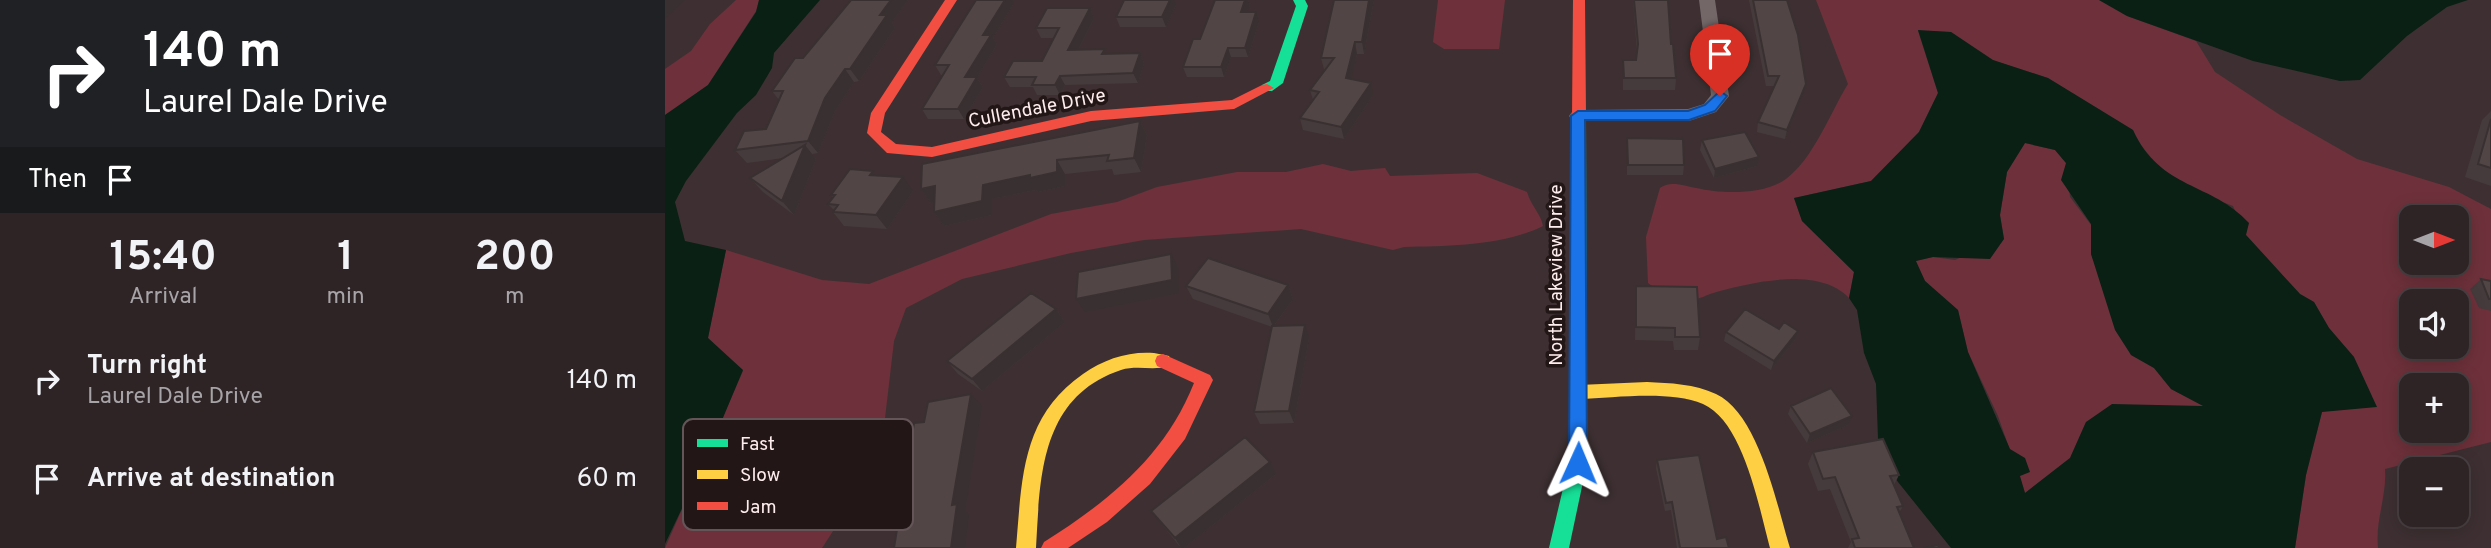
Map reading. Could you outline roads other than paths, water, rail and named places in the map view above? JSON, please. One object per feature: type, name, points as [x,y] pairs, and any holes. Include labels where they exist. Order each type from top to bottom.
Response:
[{"type":"street","name":"Cullendale Drive","points":[[951,0],[878,113],[874,133],[892,149],[932,152],[1091,116],[1234,104],[1276,83],[1302,6],[1299,0]]},
{"type":"street","name":"North Lakeview Drive","points":[[1559,548],[1578,463],[1579,0]]},
{"type":"street","points":[[1578,116],[1689,116],[1710,108],[1720,96],[1707,0]]},
{"type":"street","points":[[1026,548],[1033,478],[1042,437],[1052,411],[1095,374],[1122,362],[1160,359],[1180,365],[1204,380],[1199,400],[1175,441],[1143,480],[1113,507],[1051,548]]},
{"type":"street","points":[[1579,392],[1693,393],[1720,403],[1739,430],[1780,548]]}]
